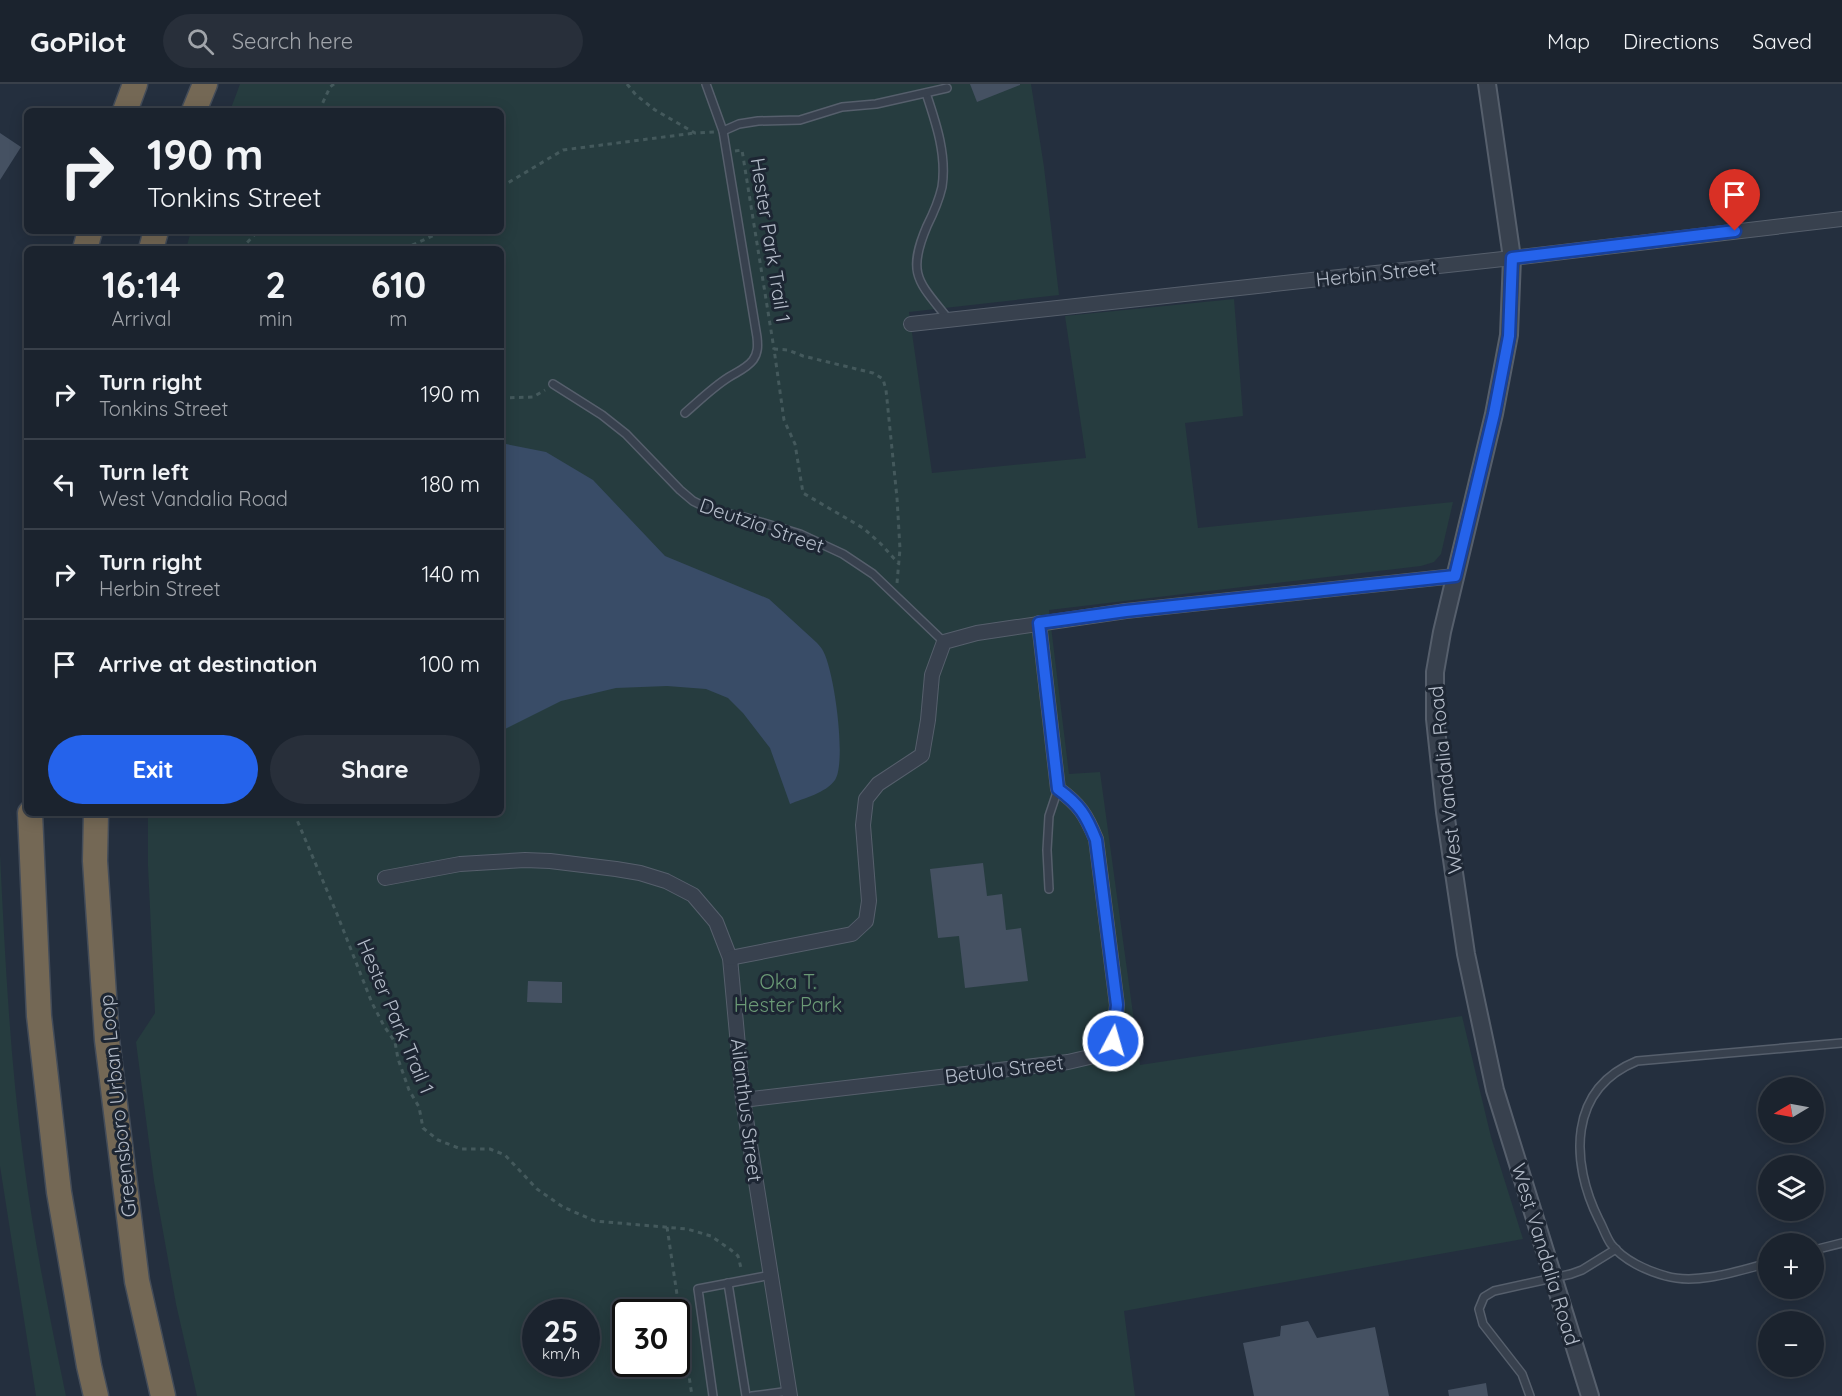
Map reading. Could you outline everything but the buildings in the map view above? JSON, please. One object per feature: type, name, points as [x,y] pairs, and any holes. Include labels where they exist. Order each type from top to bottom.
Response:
[{"type":"highway","points":[[126,108],[135,84]]},
{"type":"highway","points":[[195,108],[205,84]]},
{"type":"highway","points":[[30,816],[40,1028],[59,1192],[88,1366],[96,1396]]},
{"type":"highway","name":"Greensboro Urban Loop","points":[[96,816],[95,861],[107,1040],[137,1281],[163,1396]]},
{"type":"street","name":"West Vandalia Road","points":[[1487,84],[1512,258],[1509,336],[1494,414],[1442,632],[1435,672],[1435,719],[1445,812],[1466,954],[1496,1090],[1590,1396]]},
{"type":"street","name":"Herbin Street","points":[[910,324],[1512,258],[1842,219]]},
{"type":"street","points":[[729,958],[852,934],[866,921],[869,901],[863,825],[866,799],[878,784],[922,755],[932,675],[944,642],[977,633],[1126,611],[1455,576]]},
{"type":"street","points":[[1039,623],[1058,789]]},
{"type":"street","name":"Betula Street","points":[[743,1100],[1068,1062],[1098,1055],[1113,1041],[1117,1005],[1096,840],[1086,815],[1072,799],[1058,789]]},
{"type":"street","name":"Ailanthus Street","points":[[385,878],[460,864],[525,860],[550,861],[640,873],[666,881],[693,895],[716,922],[729,958],[743,1100],[790,1394]]},
{"type":"lane","points":[[685,413],[729,377],[745,368],[753,360],[758,350],[758,338],[723,131],[706,84]]},
{"type":"lane","points":[[723,131],[739,124],[800,120],[842,107],[876,104],[947,88]]},
{"type":"lane","points":[[926,93],[941,141],[942,187],[919,246],[916,265],[925,290],[949,320]]},
{"type":"lane","name":"Deutzia Street","points":[[553,384],[593,408],[626,434],[693,501],[711,510],[800,534],[843,554],[873,574],[944,642]]},
{"type":"lane","points":[[1049,889],[1047,850],[1049,816],[1058,789]]},
{"type":"lane","points":[[1758,1266],[1731,1273],[1689,1279],[1667,1277],[1642,1267],[1616,1249],[1611,1244],[1591,1203],[1582,1167],[1581,1134],[1585,1110],[1597,1089],[1610,1076],[1621,1067],[1637,1061],[1842,1043]]},
{"type":"lane","points":[[1824,1248],[1842,1243]]},
{"type":"lane","points":[[1530,1396],[1522,1374],[1483,1324],[1479,1309],[1484,1298],[1494,1291],[1582,1270],[1616,1249]]},
{"type":"lane","points":[[713,1396],[698,1289],[771,1275]]},
{"type":"lane","points":[[728,1283],[746,1396]]},
{"type":"lane","points":[[752,1396],[790,1394]]},
{"type":"path","points":[[320,108],[330,87],[334,84]]},
{"type":"path","points":[[627,84],[636,95],[655,110],[695,133]]},
{"type":"path","points":[[504,185],[562,150],[723,131]]},
{"type":"path","name":"Hester Park Trail 1","points":[[727,153],[742,150],[774,349]]},
{"type":"path","points":[[244,246],[255,234]]},
{"type":"path","points":[[411,246],[437,234]]},
{"type":"path","points":[[897,597],[900,549],[897,498],[883,379],[873,373],[803,356],[788,350],[774,349],[784,420],[795,444],[803,493],[863,528],[899,564]]},
{"type":"path","points":[[504,398],[533,397],[553,384]]},
{"type":"path","name":"Hester Park Trail 1","points":[[295,816],[337,914],[367,994],[395,1042],[398,1059],[409,1090],[419,1107],[423,1128],[438,1140],[461,1149],[490,1149],[506,1155],[545,1195],[563,1207],[595,1221],[687,1229],[711,1236],[738,1256],[741,1268]]},
{"type":"path","points":[[667,1227],[692,1396]]},
{"type":"green space","name":"Oka T. Hester Park","points":[[240,84],[1031,84],[1044,167],[1059,295],[909,312],[932,473],[1086,458],[1065,316],[1234,299],[1243,416],[1185,423],[1198,528],[1453,502],[1441,554],[1434,562],[1421,566],[1049,610],[1069,774],[1100,772],[1140,1065],[1462,1016],[1491,1137],[1523,1239],[1124,1311],[1135,1396],[197,1396],[176,1304],[154,1181],[136,1042],[155,1013],[148,816],[504,816],[504,246],[187,246],[190,234],[504,234],[504,108],[231,108]]},
{"type":"green space","points":[[0,854],[9,1009],[19,1125],[37,1251],[66,1396],[36,1396],[0,1166]]},
{"type":"water","points":[[504,444],[546,452],[593,480],[665,556],[769,599],[818,644],[826,659],[835,694],[840,754],[838,770],[831,785],[790,804],[770,748],[743,713],[728,698],[706,689],[667,686],[616,688],[561,701],[504,730]]},
{"type":"route","points":[[1113,1041],[1117,1005],[1096,840],[1086,815],[1072,799],[1058,789],[1039,623],[1126,611],[1455,576],[1494,414],[1509,336],[1512,258],[1735,231]]}]
